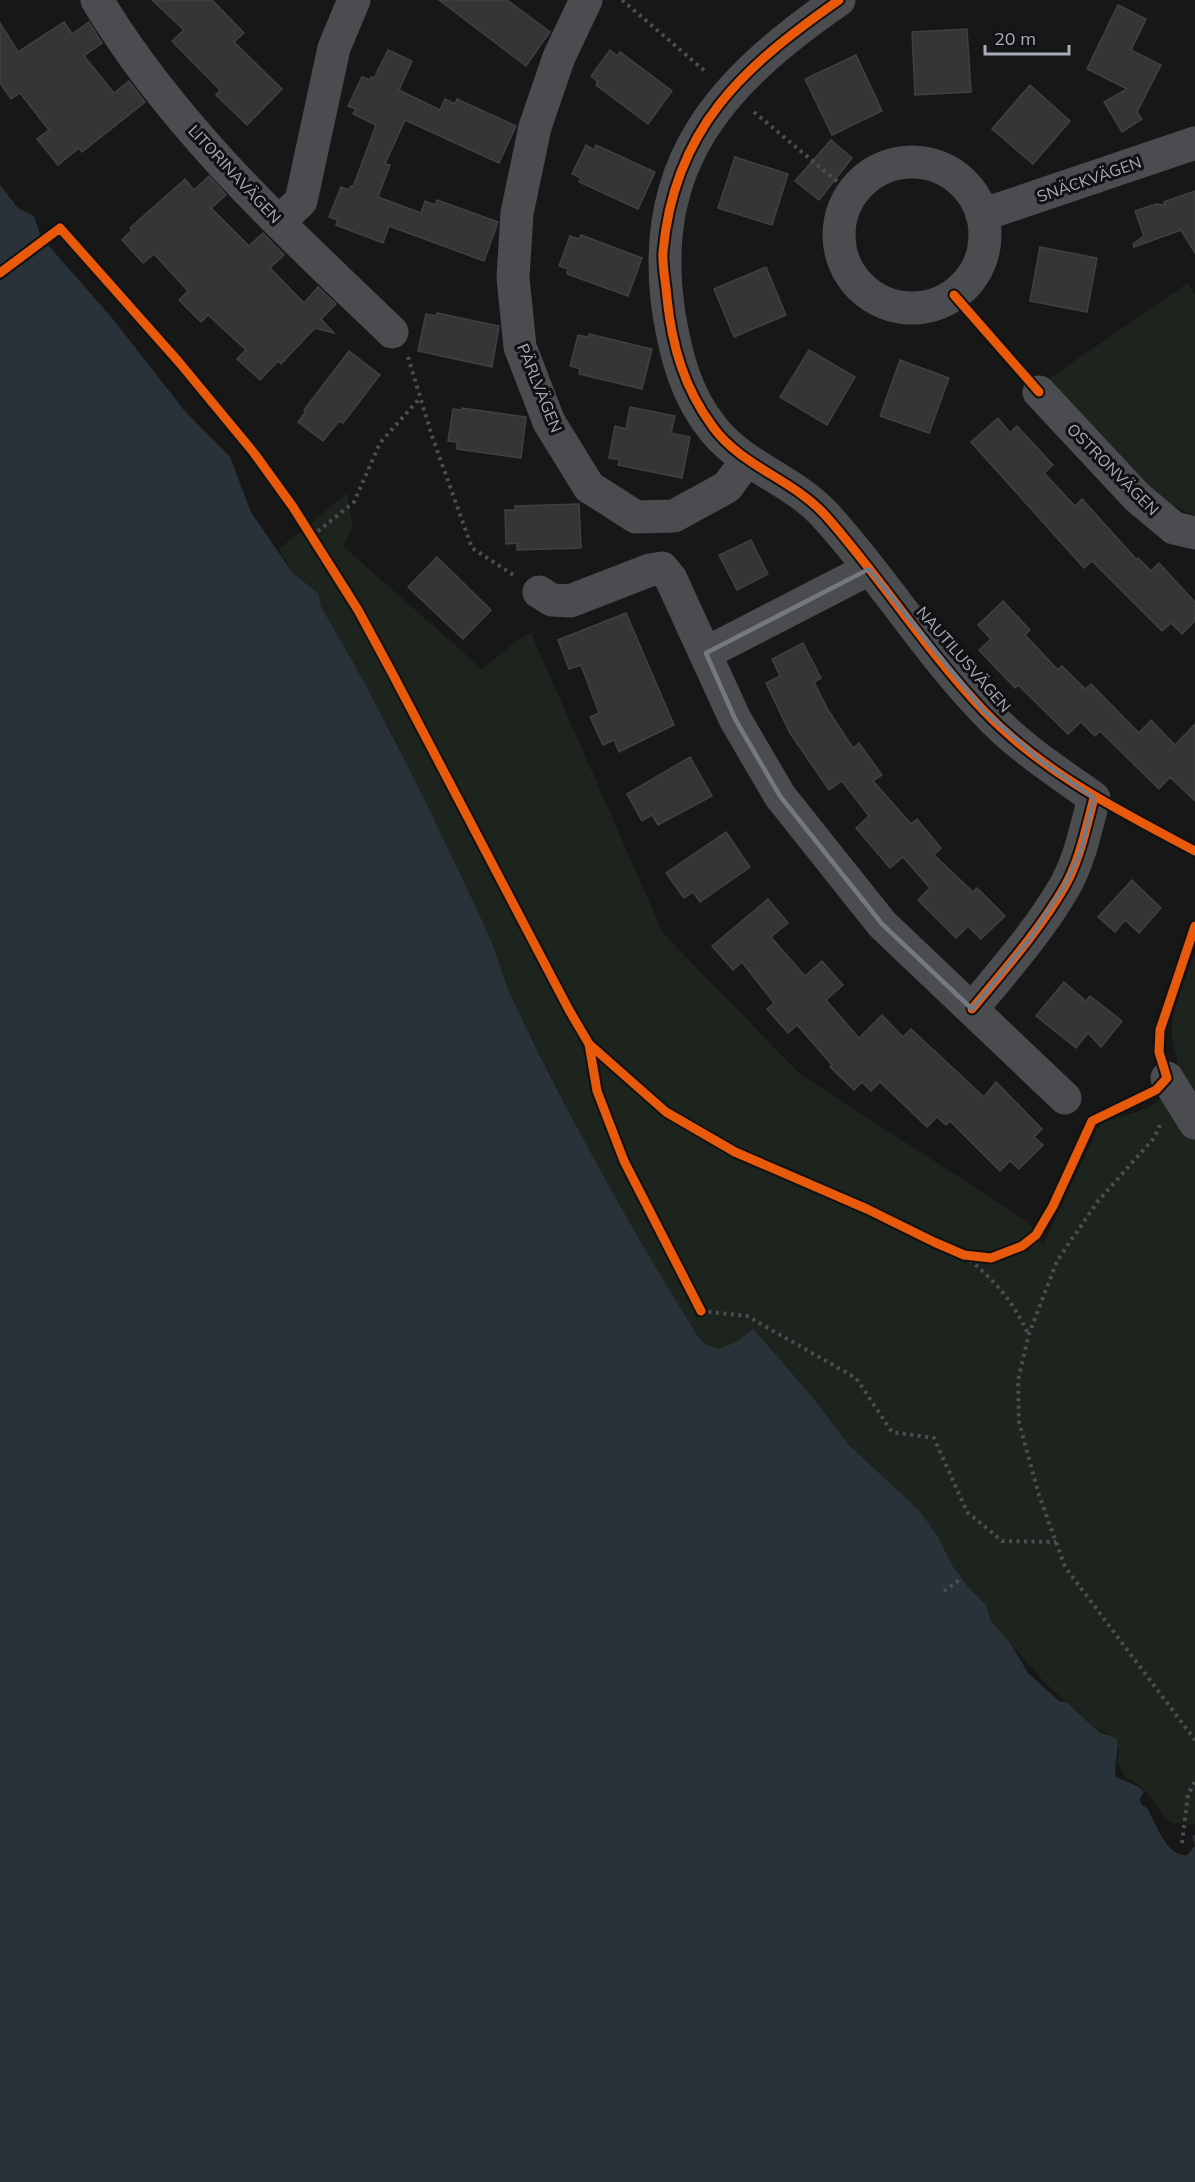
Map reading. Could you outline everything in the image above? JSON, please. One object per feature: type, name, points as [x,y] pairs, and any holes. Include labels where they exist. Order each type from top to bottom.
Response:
[{"type":"street","name":"LITORINAVÄGEN","points":[[97,0],[122,41],[162,95],[280,221],[392,332]]},
{"type":"street","points":[[280,221],[301,201],[334,48],[354,0]]},
{"type":"street","name":"PÄRLVÄGEN","points":[[586,0],[559,57],[535,127],[517,213],[513,278],[520,347],[549,422],[589,487],[636,517],[674,516],[727,487],[746,461]]},
{"type":"street","name":"NAUTILUSVÄGEN","points":[[839,0],[789,35],[729,92],[699,130],[677,182],[663,253],[676,355],[690,393],[714,430],[746,461],[779,477],[824,513],[984,711],[1040,760],[1094,798],[1080,853],[1065,885],[1028,941],[972,1009]]},
{"type":"street","name":"SNÄCKVÄGEN","points":[[982,215],[1195,143]]},
{"type":"street","points":[[901,163],[924,163],[945,170],[964,184],[975,197],[982,215],[985,232],[984,250],[977,268],[962,288],[946,300],[931,305],[898,306],[868,292],[846,264],[841,248],[840,224],[852,194],[864,180],[881,169],[901,163]]},
{"type":"street","name":"OSTRONVÄGEN","points":[[1039,392],[1137,497],[1174,528],[1195,533]]},
{"type":"street","points":[[538,592],[552,600],[570,601],[650,570],[662,568],[671,579],[735,719],[780,796],[882,924],[1065,1098]]},
{"type":"street","points":[[706,652],[869,569]]},
{"type":"street","points":[[1167,1078],[1195,1123]]},
{"type":"path","points":[[621,0],[683,52]]},
{"type":"path","points":[[751,110],[852,194]]},
{"type":"path","points":[[392,332],[407,354],[419,399],[472,548],[538,592]]},
{"type":"path","points":[[305,527],[314,541],[354,502],[380,443],[419,399]]},
{"type":"path","points":[[1167,1078],[1160,1125],[1154,1138],[1098,1201],[1057,1261],[1029,1334],[1018,1380],[1019,1422],[1039,1496],[1065,1567],[1195,1740]]},
{"type":"path","points":[[954,1251],[964,1255],[982,1257]]},
{"type":"path","points":[[964,1255],[1000,1287],[1018,1311],[1029,1334]]},
{"type":"path","points":[[695,1301],[701,1311],[747,1316],[856,1378],[892,1432],[934,1438],[967,1512],[1002,1541],[1056,1542]]},
{"type":"path","points":[[944,1591],[962,1578]]},
{"type":"path","points":[[1182,1843],[1188,1795],[1195,1781]]},
{"type":"highlighted area","points":[[869,569],[984,711],[1040,760],[1094,798],[1080,853],[1065,885],[1028,941],[972,1009],[882,924],[780,796],[735,719],[706,653]]},
{"type":"shaded area","points":[[0,185],[18,208],[34,216],[41,237],[112,318],[184,410],[230,457],[251,512],[292,572],[319,594],[321,607],[389,729],[451,854],[490,938],[512,998],[555,1084],[623,1211],[697,1335],[706,1344],[719,1349],[736,1342],[753,1329],[810,1394],[849,1445],[920,1511],[938,1537],[952,1565],[969,1588],[986,1605],[991,1621],[1011,1644],[1028,1673],[1059,1701],[1066,1702],[1099,1732],[1116,1738],[1116,1777],[1139,1787],[1144,1792],[1140,1798],[1141,1804],[1147,1808],[1168,1845],[1174,1851],[1187,1855],[1195,1846],[1195,2182],[0,2182]]},
{"type":"shaded area","points":[[1188,283],[1195,295],[1195,516],[1155,497],[1047,380]]},
{"type":"shaded area","points":[[347,493],[353,527],[343,546],[482,669],[518,640],[531,633],[663,933],[800,1074],[1028,1222],[1043,1245],[1099,1125],[1148,1107],[1158,1101],[1176,1079],[1178,1064],[1172,1038],[1173,1017],[1195,953],[1195,1824],[1171,1823],[1139,1785],[1126,1778],[1117,1762],[1119,1750],[1108,1734],[1096,1729],[1045,1683],[991,1621],[986,1605],[969,1588],[952,1565],[938,1537],[920,1511],[849,1445],[810,1394],[753,1330],[719,1353],[697,1335],[640,1244],[588,1149],[510,995],[491,941],[394,737],[321,607],[319,594],[292,572],[279,549]]},
{"type":"pier","points":[[41,237],[48,245],[0,281],[0,267]]},
{"type":"building","points":[[152,0],[212,0],[244,33],[234,42],[282,89],[247,125],[216,95],[220,90],[172,41],[184,30]]},
{"type":"building","points":[[439,0],[507,0],[550,32],[526,66]]},
{"type":"building","points":[[1118,5],[1146,19],[1131,50],[1161,65],[1137,112],[1142,119],[1122,132],[1104,102],[1127,89],[1087,69]]},
{"type":"building","points":[[64,22],[72,34],[89,22],[102,43],[84,56],[114,93],[129,81],[145,102],[82,152],[79,148],[58,165],[37,139],[49,130],[20,93],[11,99],[0,83],[0,23],[18,52]]},
{"type":"building","points":[[967,29],[971,92],[915,95],[912,32]]},
{"type":"building","points":[[388,50],[412,61],[399,90],[440,110],[445,99],[455,104],[457,99],[516,126],[499,163],[405,120],[385,164],[390,165],[378,197],[421,213],[425,201],[435,205],[437,200],[498,222],[484,261],[389,226],[383,243],[336,225],[338,220],[329,217],[341,187],[349,190],[351,186],[353,187],[376,125],[353,114],[356,109],[348,106],[362,77],[370,80],[371,77],[374,78]]},
{"type":"building","points":[[610,50],[618,56],[620,52],[672,91],[648,124],[596,85],[598,82],[591,76]]},
{"type":"building","points":[[856,55],[882,111],[832,135],[805,79]]},
{"type":"building","points":[[1030,85],[1070,121],[1033,164],[992,129]]},
{"type":"building","points":[[831,140],[852,158],[819,200],[795,181]]},
{"type":"building","points":[[586,145],[594,150],[596,145],[655,172],[638,209],[579,182],[581,178],[572,174]]},
{"type":"building","points":[[735,157],[788,174],[772,225],[718,208]]},
{"type":"building","points":[[209,176],[226,195],[211,208],[249,246],[263,233],[284,255],[270,268],[304,303],[318,287],[336,304],[321,319],[334,333],[315,328],[281,364],[278,361],[260,380],[237,359],[246,350],[208,315],[201,322],[179,300],[188,291],[154,254],[143,263],[122,240],[132,230],[130,228],[185,179],[194,190]]},
{"type":"building","points":[[1195,191],[1195,253],[1181,230],[1134,247],[1133,244],[1144,236],[1135,211],[1156,204],[1166,205],[1164,202]]},
{"type":"building","points":[[581,235],[642,258],[628,296],[567,274],[568,269],[559,266],[570,236],[579,239]]},
{"type":"building","points":[[1040,247],[1097,258],[1087,312],[1030,301]]},
{"type":"building","points":[[766,267],[786,315],[734,337],[714,289]]},
{"type":"building","points":[[437,313],[499,326],[492,367],[418,351],[426,314],[436,316]]},
{"type":"building","points":[[589,334],[652,349],[642,389],[579,374],[580,369],[570,366],[578,335],[588,337]]},
{"type":"building","points":[[809,350],[855,377],[827,425],[780,397]]},
{"type":"building","points":[[349,351],[380,375],[343,423],[339,421],[323,441],[298,422],[306,411],[304,410]]},
{"type":"building","points":[[900,360],[949,378],[929,433],[880,416]]},
{"type":"building","points":[[630,407],[675,416],[671,433],[690,437],[682,478],[618,465],[620,460],[609,458],[615,426],[626,429]]},
{"type":"building","points":[[462,408],[526,417],[521,458],[457,449],[457,442],[448,441],[453,409],[462,410]]},
{"type":"building","points":[[998,418],[1010,433],[1017,426],[1053,465],[1044,473],[1075,506],[1082,499],[1136,559],[1138,558],[1151,571],[1159,563],[1195,602],[1195,621],[1182,634],[1171,623],[1162,631],[1092,561],[1084,568],[971,442]]},
{"type":"building","points":[[579,504],[581,548],[517,550],[517,543],[506,544],[505,510],[515,510],[515,506]]},
{"type":"building","points":[[751,540],[768,574],[737,590],[719,555]]},
{"type":"building","points":[[437,557],[491,610],[463,639],[408,587]]},
{"type":"building","points":[[1003,601],[1030,630],[1025,635],[1058,670],[1062,666],[1085,689],[1091,684],[1139,733],[1151,720],[1175,745],[1195,724],[1195,801],[1170,777],[1159,789],[1100,731],[1095,736],[1081,722],[1068,734],[1018,685],[1015,688],[979,650],[991,639],[978,625]]},
{"type":"building","points":[[626,613],[674,725],[619,752],[614,740],[603,745],[590,717],[599,713],[581,665],[569,669],[558,640]]},
{"type":"building","points":[[803,643],[821,678],[814,682],[828,710],[853,748],[859,743],[882,775],[873,781],[911,824],[917,819],[941,848],[934,855],[973,892],[977,888],[1005,916],[981,939],[968,926],[956,938],[918,900],[930,888],[903,857],[890,868],[856,828],[869,816],[842,781],[829,790],[790,733],[766,683],[780,676],[772,659]]},
{"type":"building","points":[[690,757],[712,796],[658,825],[652,815],[642,821],[627,794]]},
{"type":"building","points":[[726,832],[750,867],[700,902],[693,892],[684,898],[666,873]]},
{"type":"building","points":[[1132,880],[1161,908],[1139,933],[1125,920],[1115,932],[1098,917]]},
{"type":"building","points":[[768,899],[788,923],[771,937],[805,976],[822,961],[843,985],[826,1000],[859,1038],[882,1015],[903,1037],[911,1029],[984,1097],[996,1082],[1042,1129],[1034,1137],[1043,1145],[1019,1169],[1010,1161],[1000,1171],[950,1121],[946,1125],[937,1117],[927,1127],[880,1082],[871,1091],[862,1082],[854,1090],[830,1067],[832,1065],[797,1025],[788,1033],[767,1009],[774,1003],[742,962],[733,970],[712,946]]},
{"type":"building","points":[[1064,982],[1086,1001],[1090,996],[1122,1021],[1101,1047],[1088,1033],[1076,1048],[1036,1016]]},
{"type":"cycle path","points":[[839,0],[804,25],[744,76],[719,105],[698,135],[682,170],[670,208],[663,257],[672,333],[687,382],[703,412],[725,441],[738,453],[813,503],[826,516],[942,663],[1006,733],[1083,789],[1195,851]]},
{"type":"cycle path","points":[[0,273],[60,228],[178,361],[254,453],[293,507],[358,610],[589,1044],[666,1112],[735,1152],[867,1209],[964,1255],[991,1258],[1022,1246],[1036,1235],[1053,1206],[1092,1121],[1156,1090],[1167,1078],[1159,1052],[1160,1030],[1195,926]]},
{"type":"cycle path","points":[[954,295],[1039,392]]},
{"type":"cycle path","points":[[972,1009],[1033,934],[1065,886],[1079,854],[1094,798]]},
{"type":"cycle path","points":[[589,1044],[597,1091],[624,1161],[701,1311]]}]
